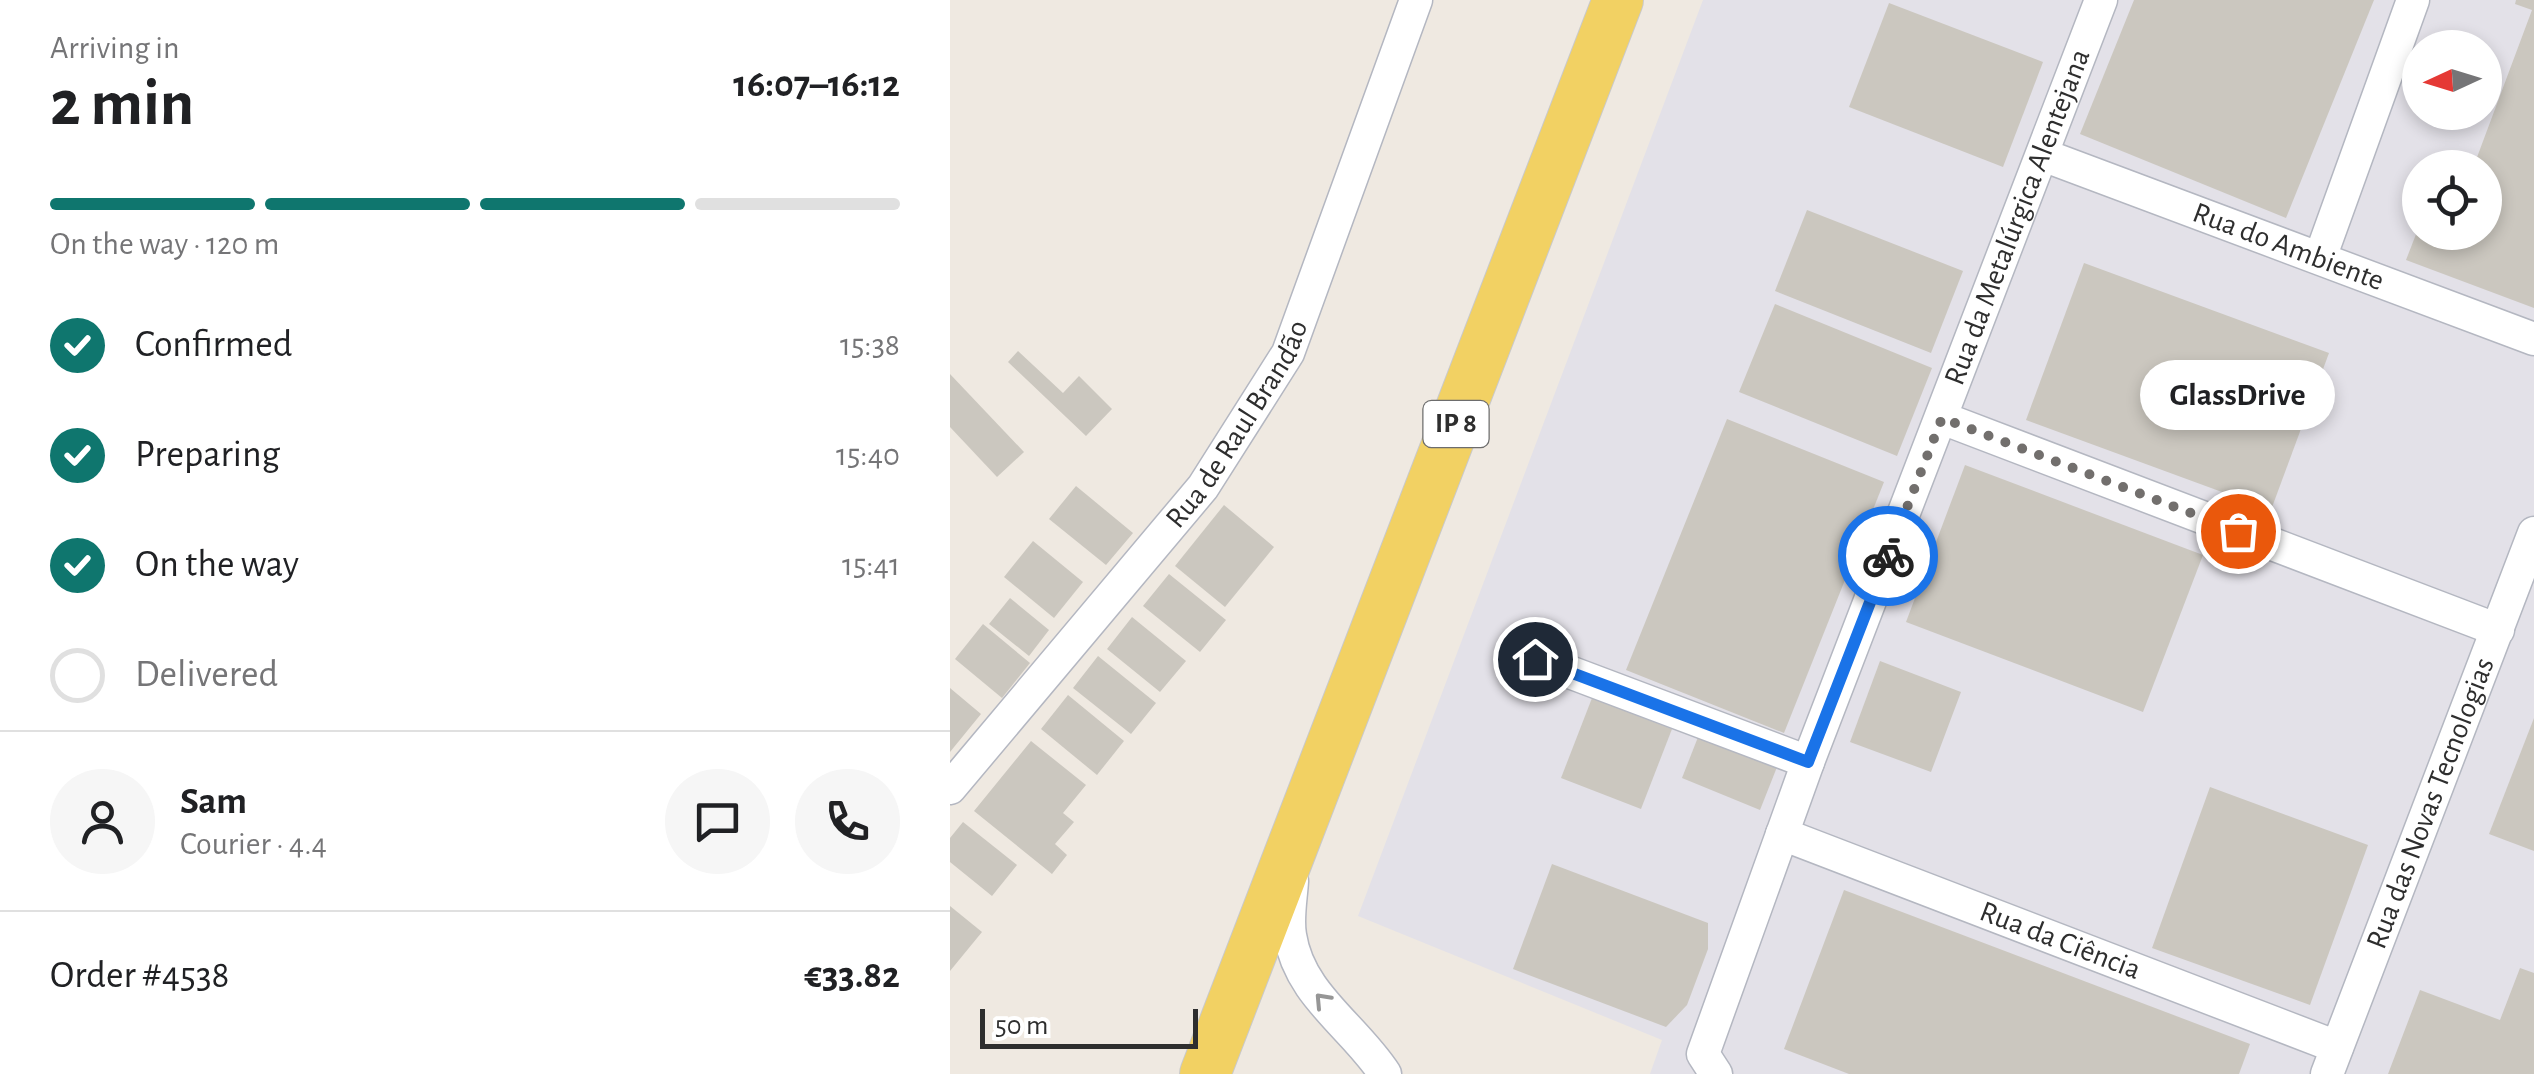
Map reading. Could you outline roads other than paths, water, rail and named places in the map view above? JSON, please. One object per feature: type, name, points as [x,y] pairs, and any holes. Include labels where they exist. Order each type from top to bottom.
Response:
[{"type":"main road","name":"IP 8","points":[[1205,1074],[1618,0]]},
{"type":"street","name":"Rua de Raul Brandão","points":[[950,788],[1204,486],[1288,352],[1416,0]]},
{"type":"street","name":"Rua da Metalúrgica Alentejana","points":[[1710,1064],[1808,762],[2101,0]]},
{"type":"street","points":[[2320,258],[2413,0]]},
{"type":"street","name":"Rua do Ambiente","points":[[2043,155],[2534,339]]},
{"type":"street","points":[[1942,418],[2498,630]]},
{"type":"street","name":"Rua das Novas Tecnologias","points":[[2332,1061],[2534,533]]},
{"type":"street","points":[[1535,659],[1808,762]]},
{"type":"street","name":"Rua da Ciência","points":[[1782,834],[2332,1061]]},
{"type":"street","points":[[1294,849],[1289,932],[1296,961],[1312,991],[1371,1053],[1384,1074]]},
{"type":"place","name":"GlassDrive","points":[[2238,531]]}]
